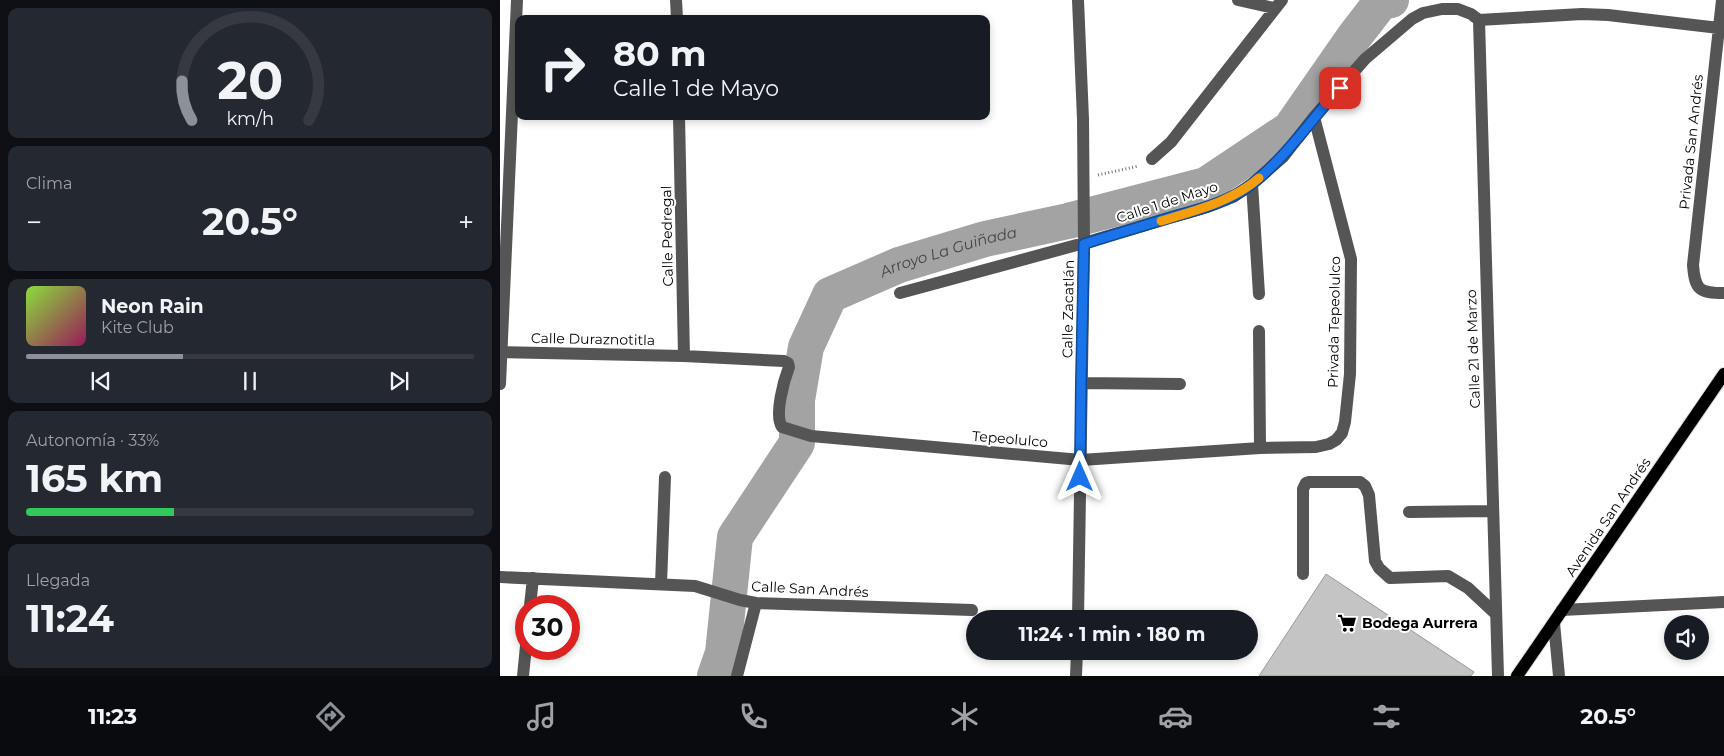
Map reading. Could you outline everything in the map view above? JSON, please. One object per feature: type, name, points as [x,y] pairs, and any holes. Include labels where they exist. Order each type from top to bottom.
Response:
[{"type":"main road","name":"Avenida San Andrés","points":[[1517,676],[1724,374]]},
{"type":"street","points":[[516,15],[517,0]]},
{"type":"street","points":[[676,0],[676,15]]},
{"type":"street","name":"Calle Zacatlán","points":[[1078,0],[1084,194],[1078,610]]},
{"type":"street","points":[[1238,0],[1278,4]]},
{"type":"street","name":"Privada San Andrés","points":[[1722,0],[1693,265],[1694,280],[1698,288],[1704,292],[1724,293]]},
{"type":"street","points":[[1152,160],[1171,142],[1278,4]]},
{"type":"street","name":"Calle 1 de Mayo","points":[[900,293],[1084,244],[1207,207],[1233,197],[1252,184],[1283,157],[1314,117],[1365,59],[1412,19],[1424,13],[1442,9],[1458,9],[1471,14],[1479,20],[1582,14],[1719,28]]},
{"type":"street","name":"Calle 21 de Marzo","points":[[1479,20],[1498,676]]},
{"type":"street","points":[[500,384],[515,44]]},
{"type":"street","name":"Privada Tepeolulco","points":[[1314,117],[1352,259],[1350,374],[1345,422],[1342,433],[1336,440]]},
{"type":"street","name":"Calle Pedregal","points":[[679,120],[684,356]]},
{"type":"street","points":[[1252,184],[1259,294]]},
{"type":"street","points":[[1259,330],[1260,448]]},
{"type":"street","name":"Calle Duraznotitla","points":[[501,352],[684,356],[784,361]]},
{"type":"street","name":"Tepeolulco","points":[[784,361],[788,363],[788,367],[778,418],[782,427],[810,436],[1081,460],[1260,448],[1316,447],[1336,440]]},
{"type":"street","points":[[1081,383],[1180,384]]},
{"type":"street","points":[[661,584],[666,477]]},
{"type":"street","points":[[1303,574],[1304,486],[1309,482],[1360,482],[1365,486],[1369,495],[1375,561],[1383,573],[1390,578],[1448,576],[1468,588],[1496,614]]},
{"type":"street","points":[[1410,512],[1492,511]]},
{"type":"street","name":"Calle San Andrés","points":[[500,577],[695,586],[756,603],[972,610]]},
{"type":"street","points":[[531,595],[533,578]]},
{"type":"street","points":[[1562,610],[1724,602]]},
{"type":"street","points":[[737,676],[756,603]]},
{"type":"street","points":[[1554,623],[1559,676]]},
{"type":"street","points":[[523,676],[525,660]]},
{"type":"street","points":[[1076,676],[1077,660]]},
{"type":"path","points":[[1083,178],[1139,166],[1152,160]]},
{"type":"building","name":"Bodega Aurrera","points":[[1326,574],[1474,672],[1471,676],[1259,676]]},
{"type":"waterway","name":"Arroyo La Guiñada","points":[[715,676],[723,653],[735,537],[797,443],[797,400],[806,347],[830,295],[899,265],[985,239],[1068,221],[1206,185],[1290,129],[1354,37],[1381,2],[1391,0]]},
{"type":"slow traffic","points":[[1161,221],[1233,197],[1259,178]]},
{"type":"place","name":"Bodega Aurrera","points":[[1347,623]]},
{"type":"route","points":[[1080,477],[1084,244],[1207,207],[1233,197],[1252,184],[1283,157],[1314,117],[1340,88]]}]
